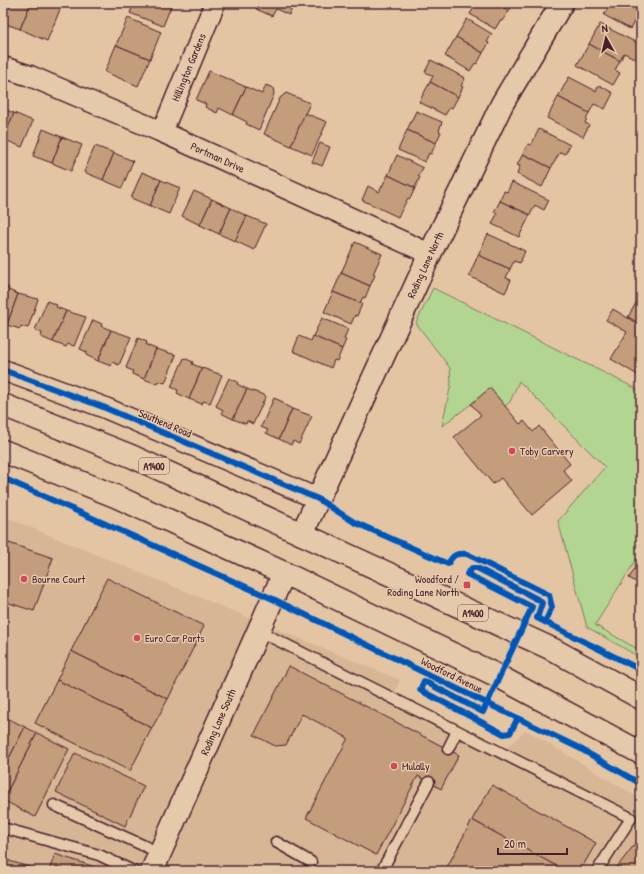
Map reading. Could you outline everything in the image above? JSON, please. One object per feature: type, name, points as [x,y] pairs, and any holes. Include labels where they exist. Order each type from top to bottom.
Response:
[{"type":"main road","name":"Roding Lane North","points":[[302,534],[430,254],[502,104],[562,3]]},
{"type":"main road","name":"A1400","points":[[3,405],[130,456],[302,534],[552,649],[641,698]]},
{"type":"main road","points":[[3,451],[115,496],[284,573]]},
{"type":"main road","name":"Roding Lane South","points":[[156,862],[284,573]]},
{"type":"main road","name":"Woodford Avenue","points":[[284,573],[496,675],[641,753]]},
{"type":"street","name":"Hillington Gardens","points":[[162,132],[215,3]]},
{"type":"street","name":"Portman Drive","points":[[3,67],[30,76],[162,132],[430,254]]},
{"type":"street","name":"Southend Road","points":[[3,370],[103,407],[318,499]]},
{"type":"lane","points":[[259,631],[631,818],[597,871]]},
{"type":"lane","points":[[448,749],[457,731]]},
{"type":"lane","points":[[382,871],[429,782]]},
{"type":"lane","points":[[54,805],[156,862]]},
{"type":"lane","points":[[3,828],[99,855],[133,871]]},
{"type":"lane","points":[[276,842],[311,862]]},
{"type":"shaded area","points":[[3,516],[400,680],[395,693],[501,753],[526,730],[641,799],[641,871],[3,871]]},
{"type":"green space","points":[[433,288],[641,391],[641,552],[595,625],[641,651],[641,658],[587,627],[558,521],[605,467],[519,381],[510,402],[505,406],[471,404],[442,426],[451,384],[450,368],[416,323]]},
{"type":"building","points":[[3,3],[31,3],[20,29],[3,23]]},
{"type":"building","points":[[31,3],[51,3],[61,7],[47,41],[20,29]]},
{"type":"building","points":[[134,3],[172,4],[163,26],[130,13]]},
{"type":"building","points":[[259,3],[294,3],[289,15],[276,9],[272,16],[256,9]]},
{"type":"building","points":[[477,3],[495,3],[509,11],[495,29],[470,14]]},
{"type":"building","points":[[495,3],[513,3],[509,11]]},
{"type":"building","points":[[607,3],[626,3],[640,11],[630,29],[604,15],[608,8],[605,6]]},
{"type":"building","points":[[626,3],[641,3],[641,9],[640,11]]},
{"type":"building","points":[[128,18],[161,32],[150,59],[116,45]]},
{"type":"building","points":[[467,19],[492,34],[483,53],[456,37]]},
{"type":"building","points":[[600,24],[641,45],[641,51],[636,59],[624,53],[620,61],[589,44]]},
{"type":"building","points":[[456,37],[483,53],[477,64],[475,63],[470,71],[445,56]]},
{"type":"building","points":[[589,44],[620,61],[615,70],[620,73],[613,85],[577,65]]},
{"type":"building","points":[[116,45],[150,59],[138,86],[105,72]]},
{"type":"building","points":[[431,60],[465,78],[461,86],[463,87],[458,97],[430,82],[433,76],[425,72]]},
{"type":"building","points":[[209,71],[246,87],[233,115],[219,108],[217,113],[205,107],[206,104],[196,100]]},
{"type":"building","points":[[569,77],[596,91],[599,85],[613,93],[605,109],[594,104],[589,113],[558,97]]},
{"type":"building","points":[[430,82],[458,97],[452,108],[450,107],[445,115],[419,102]]},
{"type":"building","points":[[266,85],[273,88],[274,94],[259,130],[246,124],[247,122],[233,115],[246,87],[262,94]]},
{"type":"building","points":[[286,93],[310,103],[291,146],[264,134],[280,98]]},
{"type":"building","points":[[558,97],[589,113],[585,123],[589,125],[583,137],[547,118]]},
{"type":"building","points":[[3,109],[14,113],[3,139]]},
{"type":"building","points":[[416,111],[442,122],[439,131],[441,132],[436,143],[407,130]]},
{"type":"building","points":[[14,113],[33,121],[22,147],[3,139]]},
{"type":"building","points":[[305,113],[327,122],[312,155],[291,146]]},
{"type":"building","points":[[43,129],[62,137],[52,163],[33,156]]},
{"type":"building","points":[[539,129],[570,145],[565,154],[560,152],[551,168],[523,154],[528,144],[531,145]]},
{"type":"building","points":[[407,130],[436,143],[425,162],[398,150]]},
{"type":"building","points":[[62,137],[82,145],[71,171],[52,163]]},
{"type":"building","points":[[320,143],[330,147],[322,166],[312,162]]},
{"type":"building","points":[[95,146],[114,153],[103,180],[84,172]]},
{"type":"building","points":[[114,153],[133,161],[122,188],[103,180]]},
{"type":"building","points":[[523,154],[551,168],[542,187],[517,174],[520,166],[517,165]]},
{"type":"building","points":[[397,155],[423,168],[418,176],[420,177],[415,188],[388,175]]},
{"type":"building","points":[[142,172],[161,180],[150,206],[131,198]]},
{"type":"building","points":[[388,175],[415,188],[410,199],[408,198],[398,217],[362,200],[368,186],[379,192]]},
{"type":"building","points":[[161,180],[180,188],[169,214],[150,206]]},
{"type":"building","points":[[512,182],[549,200],[544,210],[535,205],[530,215],[500,201],[504,191],[507,192]]},
{"type":"building","points":[[194,191],[212,199],[200,225],[182,216]]},
{"type":"building","points":[[212,199],[231,208],[219,234],[200,225]]},
{"type":"building","points":[[500,201],[530,215],[519,237],[492,224],[497,214],[494,212]]},
{"type":"building","points":[[231,208],[247,216],[235,241],[219,234]]},
{"type":"building","points":[[247,216],[266,224],[254,250],[235,241]]},
{"type":"building","points":[[488,234],[525,251],[520,263],[514,261],[510,269],[478,255]]},
{"type":"building","points":[[355,242],[382,254],[373,274],[375,275],[370,286],[341,273]]},
{"type":"building","points":[[478,255],[510,269],[506,278],[511,280],[505,293],[469,276]]},
{"type":"building","points":[[341,273],[370,286],[365,298],[363,297],[360,303],[333,292]]},
{"type":"building","points":[[3,285],[9,288],[8,290],[18,294],[7,325],[3,323]]},
{"type":"building","points":[[333,292],[362,304],[357,316],[355,315],[351,324],[324,312]]},
{"type":"building","points":[[18,294],[38,299],[28,328],[21,326],[20,329],[7,325]]},
{"type":"building","points":[[639,298],[641,299],[641,324],[628,317]]},
{"type":"building","points":[[47,301],[66,311],[53,342],[41,337],[42,333],[35,330]]},
{"type":"building","points":[[613,309],[641,326],[641,377],[611,359],[627,332],[606,320]]},
{"type":"building","points":[[66,311],[86,317],[74,346],[68,344],[66,347],[53,342]]},
{"type":"building","points":[[322,318],[348,329],[344,339],[346,340],[342,349],[313,336]]},
{"type":"building","points":[[93,320],[102,324],[101,326],[111,330],[98,361],[86,355],[87,352],[80,349]]},
{"type":"building","points":[[111,330],[131,337],[119,365],[112,362],[111,366],[98,361]]},
{"type":"building","points":[[299,336],[311,341],[313,336],[342,349],[337,361],[334,360],[331,368],[293,351]]},
{"type":"building","points":[[138,338],[147,342],[146,345],[156,349],[144,379],[132,374],[133,371],[126,368]]},
{"type":"building","points":[[156,349],[176,355],[165,383],[158,381],[157,384],[144,379]]},
{"type":"building","points":[[184,358],[193,362],[192,364],[202,368],[189,399],[177,393],[178,390],[171,387]]},
{"type":"building","points":[[202,368],[222,375],[210,403],[203,401],[202,404],[189,399]]},
{"type":"building","points":[[229,378],[238,382],[237,384],[247,389],[233,419],[221,413],[223,410],[216,406]]},
{"type":"building","name":"Toby Carvery","points":[[490,388],[520,424],[524,421],[533,432],[539,426],[570,464],[563,470],[572,481],[532,515],[501,478],[493,484],[454,437],[481,415],[471,404]]},
{"type":"building","points":[[247,389],[266,396],[253,424],[247,421],[246,424],[233,419]]},
{"type":"building","points":[[274,398],[283,402],[283,404],[292,409],[279,439],[266,433],[268,430],[261,427]]},
{"type":"building","points":[[292,409],[312,416],[299,444],[293,441],[291,445],[279,439]]},
{"type":"building","name":"Bourne Court","points":[[3,541],[53,558],[34,611],[3,601]]},
{"type":"building","points":[[641,559],[641,585],[629,578]]},
{"type":"building","name":"Euro Car Parts","points":[[107,578],[204,626],[168,699],[71,651]]},
{"type":"building","points":[[71,651],[168,699],[152,728],[57,680]]},
{"type":"building","name":"Mulally","points":[[289,666],[459,755],[441,789],[418,776],[376,855],[306,818],[348,738],[302,714],[286,745],[275,746],[254,735]]},
{"type":"building","points":[[57,680],[152,728],[130,771],[35,723]]},
{"type":"building","points":[[3,716],[25,727],[3,770]]},
{"type":"building","points":[[25,727],[37,733],[3,800],[3,770]]},
{"type":"building","points":[[37,733],[69,749],[35,817],[3,800]]},
{"type":"building","points":[[75,753],[144,786],[125,826],[56,792]]},
{"type":"building","points":[[492,785],[596,843],[580,871],[565,871],[472,820]]},
{"type":"building","points":[[472,820],[564,870],[564,871],[445,871]]},
{"type":"building","points":[[641,836],[641,871],[614,871]]},
{"type":"building","points":[[55,854],[95,867],[94,871],[49,871]]},
{"type":"building","points":[[3,859],[42,871],[3,871]]},
{"type":"cycle path","points":[[3,370],[103,407],[318,499],[354,522],[448,564],[456,555],[467,554],[549,595],[552,607],[545,622],[641,670]]},
{"type":"cycle path","points":[[3,478],[273,599],[579,748],[641,784]]},
{"type":"cycle path","points":[[518,718],[510,733],[504,734],[420,690],[424,681],[483,712],[532,607],[467,574],[472,568],[477,568],[539,600],[542,603],[537,618],[545,622]]},
{"type":"place","name":"Toby Carvery","points":[[512,451]]},
{"type":"place","name":"Bourne Court","points":[[24,579]]},
{"type":"place","name":"Woodford / Roding Lane North","points":[[467,585]]},
{"type":"place","name":"Euro Car Parts","points":[[137,638]]},
{"type":"place","name":"Mulally","points":[[394,766]]}]
